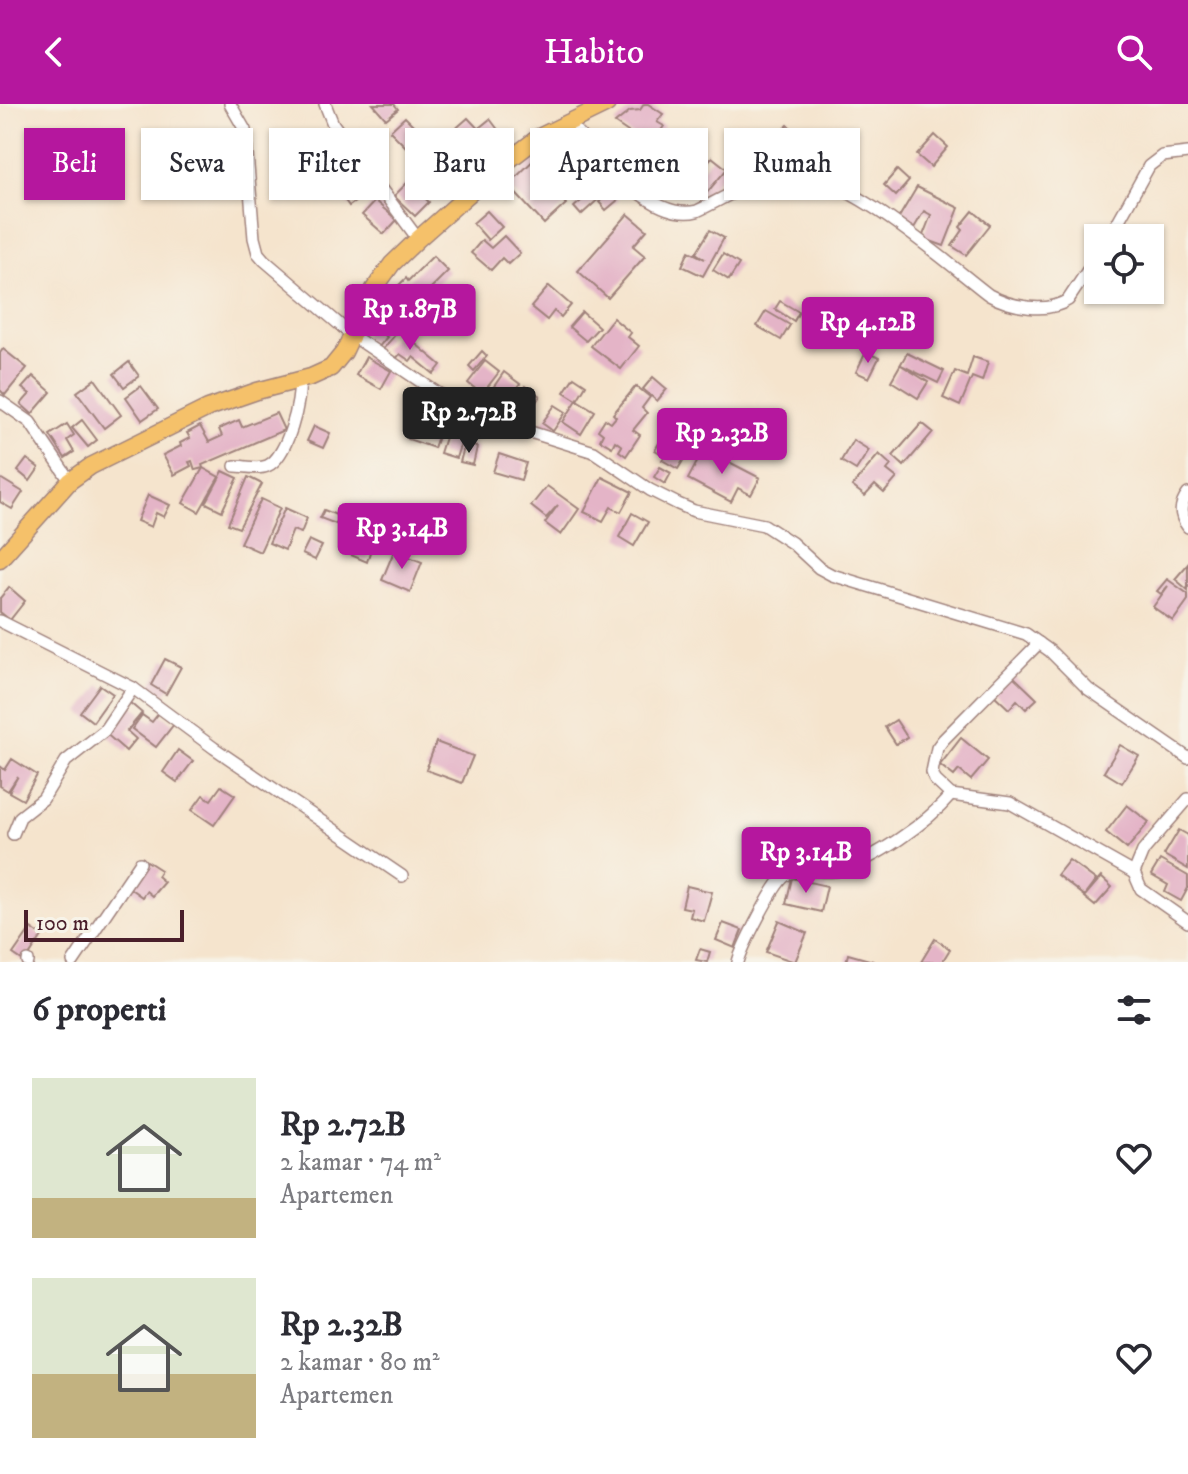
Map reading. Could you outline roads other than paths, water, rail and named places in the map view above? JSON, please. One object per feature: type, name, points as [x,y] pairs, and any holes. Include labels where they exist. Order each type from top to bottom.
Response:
[{"type":"highway","points":[[0,559],[70,481],[137,441],[208,408],[331,368],[353,336],[374,289],[392,264],[418,239],[522,149],[539,137],[607,104]]},
{"type":"street","points":[[230,104],[245,130],[254,238],[258,253],[353,336],[448,399],[527,431],[594,452],[650,490],[686,508],[764,525],[832,575],[1012,628],[1039,643],[1088,689],[1188,758]]},
{"type":"street","points":[[325,104],[333,124],[418,239]]},
{"type":"street","points":[[568,122],[627,183],[660,206],[686,214],[774,177],[803,174],[860,200],[989,295],[1004,301],[1051,309],[1068,300],[1084,276]]},
{"type":"street","points":[[1117,224],[1149,166],[1162,156],[1188,153]]},
{"type":"street","points":[[235,466],[270,466],[277,459],[297,413],[301,391],[299,380]]},
{"type":"street","points":[[0,401],[30,422],[70,481]]},
{"type":"street","points":[[1188,494],[1180,508],[1181,517],[1188,527]]},
{"type":"street","points":[[0,621],[133,688],[214,748],[402,876]]},
{"type":"street","points":[[1039,643],[937,748],[932,772],[935,780],[951,795],[1010,803],[1134,873],[1141,889],[1188,922]]},
{"type":"street","points":[[13,834],[20,817],[43,799],[66,761],[104,731],[133,688]]},
{"type":"street","points":[[738,962],[773,892],[785,875],[805,870],[833,871],[858,862],[922,824],[951,795]]},
{"type":"street","points":[[1134,873],[1143,851],[1188,799]]},
{"type":"street","points":[[73,962],[140,863]]}]
